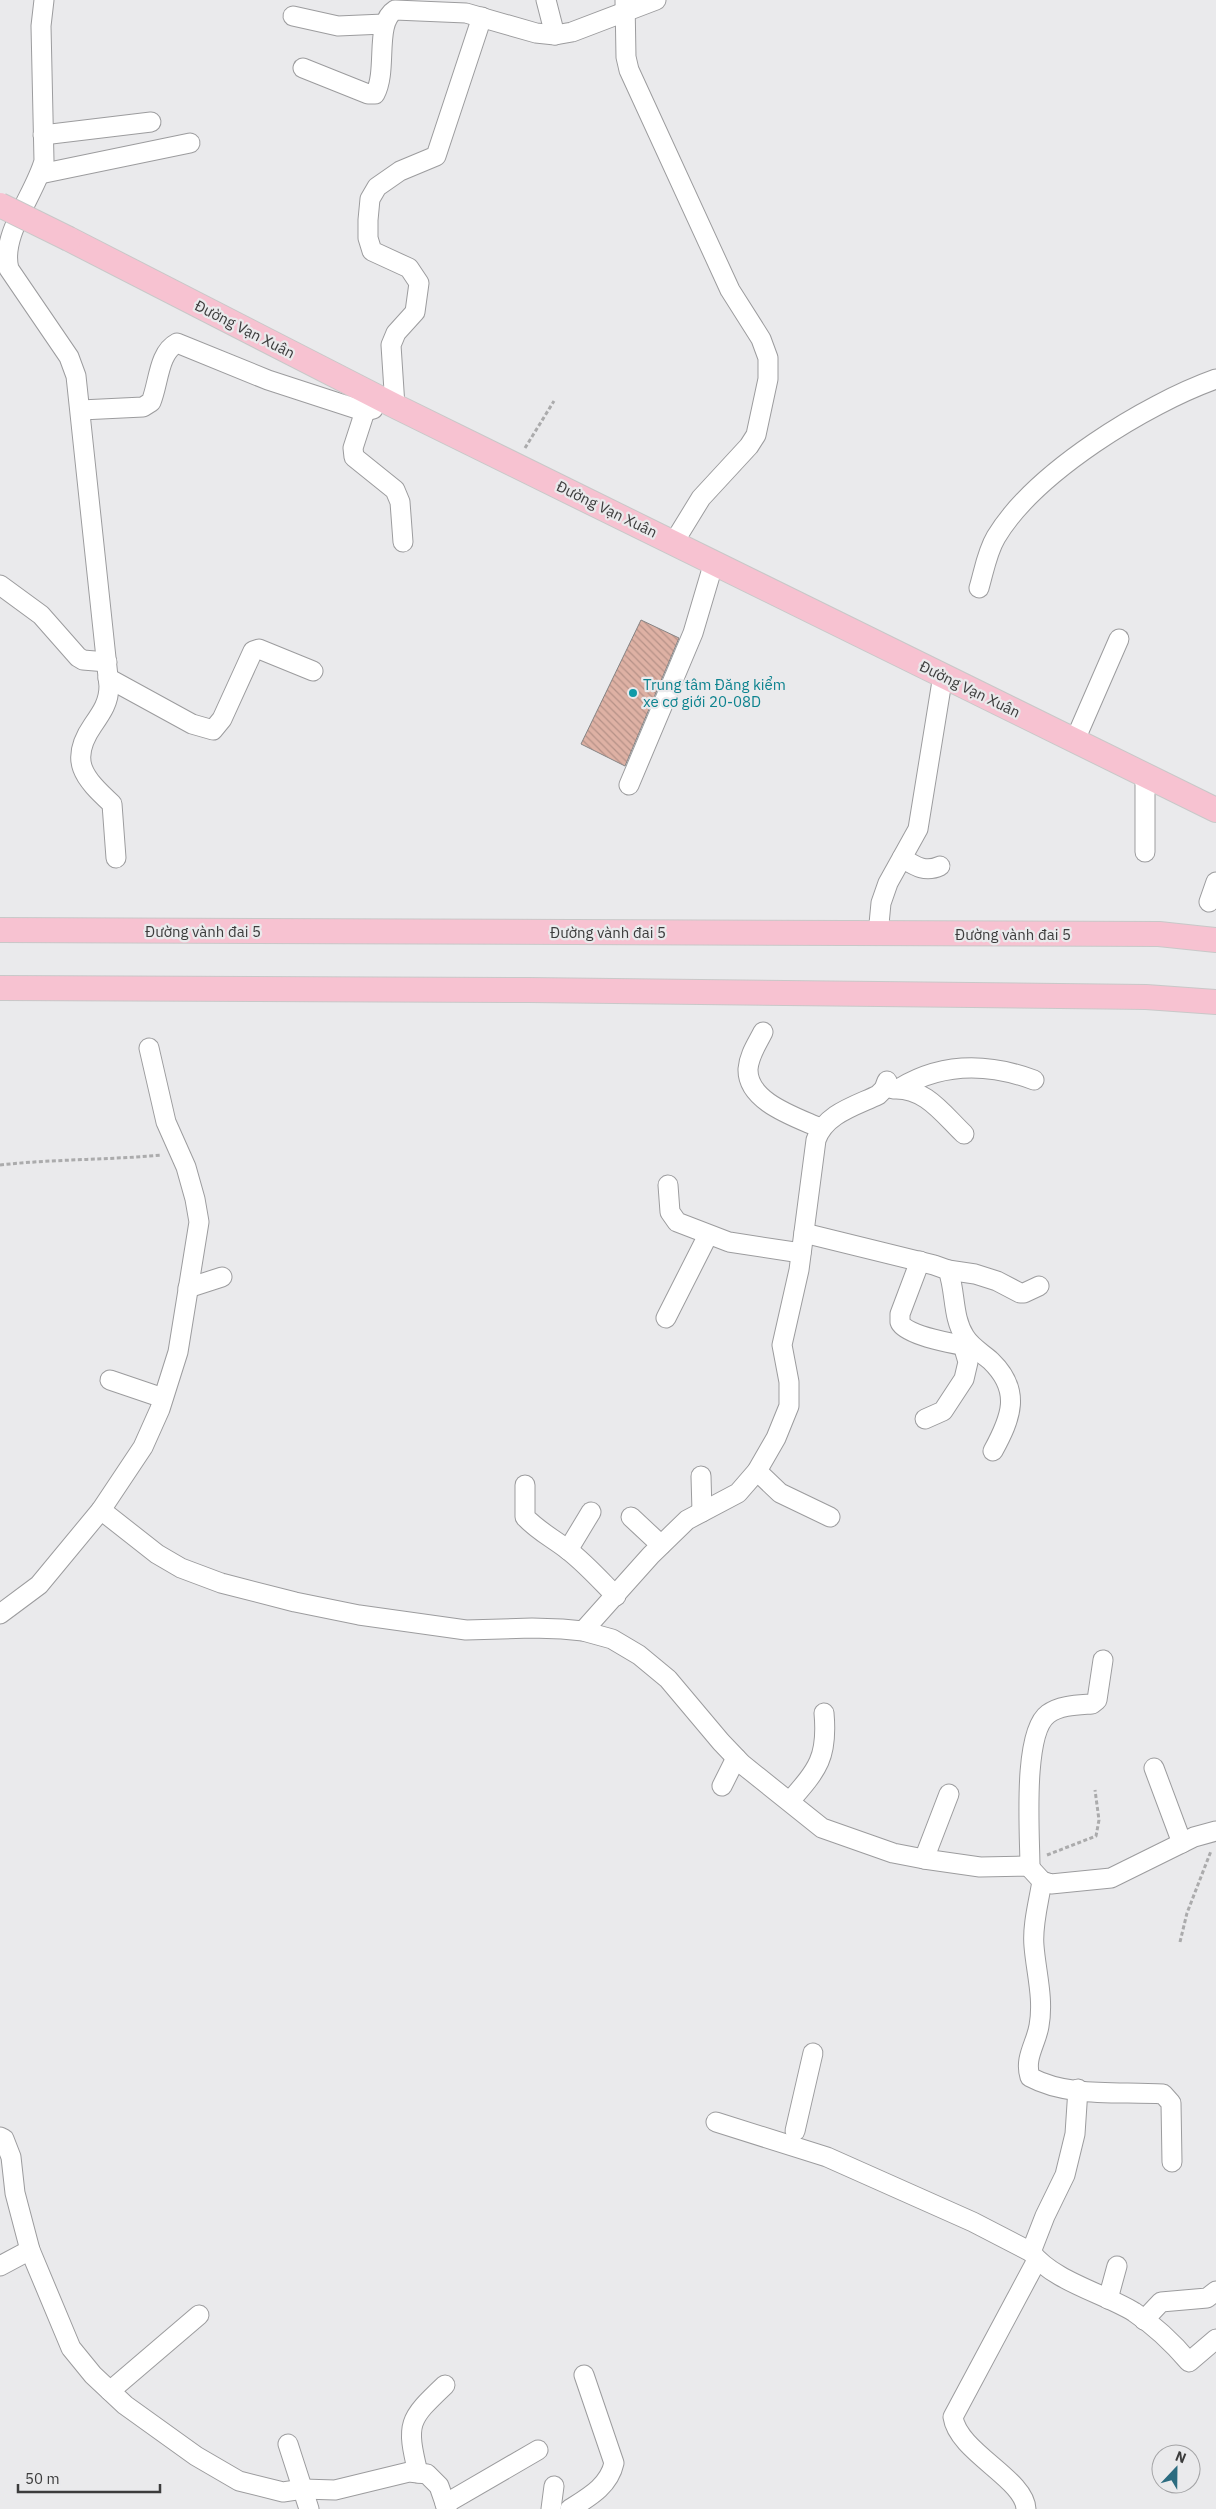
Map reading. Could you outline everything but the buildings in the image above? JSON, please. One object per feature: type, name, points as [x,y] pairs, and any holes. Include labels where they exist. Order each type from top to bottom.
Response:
[{"type":"main road","name":"Đường Vạn Xuân","points":[[0,205],[69,239],[378,406],[516,464],[1216,810]]},
{"type":"main road","name":"Đường vành đai 5","points":[[0,930],[1159,934],[1216,940]]},
{"type":"main road","points":[[0,988],[529,990],[1116,996],[1216,1002]]},
{"type":"street","points":[[44,0],[41,26],[44,161],[40,174],[8,243],[5,257],[9,269],[69,358],[76,376],[108,670],[109,697],[105,707],[86,735],[80,762],[84,774],[92,786],[112,804],[116,858]]},
{"type":"street","points":[[546,0],[555,35]]},
{"type":"street","points":[[303,68],[368,94],[375,94],[381,84],[384,24],[389,14],[395,10],[449,5],[536,33],[555,35],[572,32],[625,6],[656,0]]},
{"type":"street","points":[[625,6],[626,57],[629,70],[727,282],[761,339],[768,358],[768,379],[756,435],[749,446],[701,498],[674,542]]},
{"type":"street","points":[[292,16],[338,26],[384,24]]},
{"type":"street","points":[[403,542],[400,502],[395,490],[354,458],[353,448],[378,406],[391,345],[396,333],[415,312],[419,283],[409,268],[372,251],[368,238],[370,199],[377,187],[400,171],[436,156],[482,17]]},
{"type":"street","points":[[44,136],[151,122]]},
{"type":"street","points":[[40,174],[190,143]]},
{"type":"street","points":[[81,410],[143,407],[151,402],[162,362],[169,347],[178,343],[268,380],[378,406]]},
{"type":"street","points":[[979,588],[996,538],[1026,500],[1076,457],[1118,427],[1186,390],[1216,379]]},
{"type":"street","points":[[629,785],[693,633],[714,562]]},
{"type":"street","points":[[0,586],[41,615],[64,638],[78,657],[108,670],[192,724],[213,730],[222,719],[254,651],[259,649],[313,671]]},
{"type":"street","points":[[1075,740],[1119,639]]},
{"type":"street","points":[[879,924],[881,903],[888,883],[918,829],[943,675]]},
{"type":"street","points":[[1145,775],[1145,852]]},
{"type":"street","points":[[902,858],[924,870],[932,870],[940,866]]},
{"type":"street","points":[[1209,902],[1216,882]]},
{"type":"street","points":[[763,1032],[751,1055],[748,1070],[753,1087],[773,1104],[820,1128]]},
{"type":"street","points":[[0,1614],[39,1585],[101,1510],[143,1447],[163,1398],[178,1352],[199,1222],[195,1199],[180,1154],[166,1122],[149,1048]]},
{"type":"street","points":[[583,1631],[661,1545],[687,1520],[738,1493],[757,1471],[776,1438],[789,1406],[789,1382],[782,1345],[801,1253],[816,1140],[820,1128],[828,1120],[890,1086],[942,1070],[999,1069],[1034,1080]]},
{"type":"street","points":[[890,1086],[907,1088],[925,1096],[964,1134]]},
{"type":"street","points":[[668,1185],[670,1212],[677,1222],[729,1242],[801,1253]]},
{"type":"street","points":[[804,1232],[920,1261],[948,1270],[975,1274],[1011,1287],[1020,1293],[1039,1286]]},
{"type":"street","points":[[666,1318],[708,1235]]},
{"type":"street","points":[[920,1261],[900,1314],[900,1322],[903,1326],[934,1340],[968,1346],[998,1368],[1009,1388],[1011,1401],[1008,1423],[993,1451]]},
{"type":"street","points":[[925,1419],[943,1411],[964,1379],[968,1362],[968,1346],[954,1310],[948,1270]]},
{"type":"street","points":[[188,1288],[222,1278]]},
{"type":"street","points":[[110,1380],[163,1398]]},
{"type":"street","points":[[757,1471],[780,1493],[830,1517]]},
{"type":"street","points":[[700,1476],[702,1512]]},
{"type":"street","points":[[525,1485],[525,1517],[535,1528],[568,1550],[616,1596]]},
{"type":"street","points":[[101,1510],[157,1554],[181,1568],[221,1583],[295,1602],[359,1615],[466,1630],[532,1628],[583,1631],[612,1639],[639,1655],[668,1679],[736,1758],[809,1818],[828,1831],[893,1853],[980,1867],[1016,1865],[1034,1870],[1059,1884],[1111,1878],[1182,1843],[1214,1840]]},
{"type":"street","points":[[568,1550],[591,1512]]},
{"type":"street","points":[[632,1517],[661,1545]]},
{"type":"street","points":[[1103,1660],[1097,1700],[1092,1704],[1055,1709],[1046,1715],[1039,1726],[1034,1743],[1029,1785],[1034,1870],[1034,1943],[1042,2008],[1027,2068],[1030,2077],[1038,2082],[1124,2094],[1163,2094],[1171,2102],[1172,2162]]},
{"type":"street","points":[[790,1801],[806,1784],[821,1760],[826,1737],[824,1713]]},
{"type":"street","points":[[722,1786],[736,1758]]},
{"type":"street","points":[[1154,1768],[1182,1843]]},
{"type":"street","points":[[924,1859],[948,1794]]},
{"type":"street","points":[[793,2139],[812,2053]]},
{"type":"street","points":[[1026,2509],[1025,2502],[1002,2473],[961,2438],[955,2427],[953,2417],[1034,2256],[1065,2175],[1075,2134],[1078,2089]]},
{"type":"street","points":[[716,2122],[793,2139],[828,2157],[973,2222],[1154,2326],[1189,2362],[1216,2339]]},
{"type":"street","points":[[0,2136],[4,2139],[11,2157],[15,2193],[30,2250],[71,2348],[93,2375],[110,2391],[158,2430],[196,2456],[239,2481],[283,2492],[303,2489],[335,2490],[409,2472],[426,2474],[439,2486],[446,2506],[538,2450]]},
{"type":"street","points":[[0,2266],[30,2250]]},
{"type":"street","points":[[1108,2299],[1117,2266]]},
{"type":"street","points":[[1144,2320],[1162,2302],[1207,2298],[1216,2291]]},
{"type":"street","points":[[110,2391],[199,2315]]},
{"type":"street","points":[[570,2509],[598,2490],[606,2482],[614,2463],[584,2375]]},
{"type":"street","points":[[418,2473],[411,2445],[410,2431],[412,2422],[420,2410],[445,2385]]},
{"type":"street","points":[[288,2444],[309,2509]]},
{"type":"street","points":[[552,2509],[554,2486]]},
{"type":"path","points":[[516,464],[554,401]]},
{"type":"path","points":[[0,1164],[39,1160],[116,1159],[180,1154]]},
{"type":"path","points":[[1034,1870],[1096,1836],[1099,1820],[1095,1790]]},
{"type":"path","points":[[1180,1942],[1187,1912],[1214,1840]]},
{"type":"place","name":"Trung tâm Đăng kiểm xe cơ giới 20-08D","points":[[633,693]]}]
